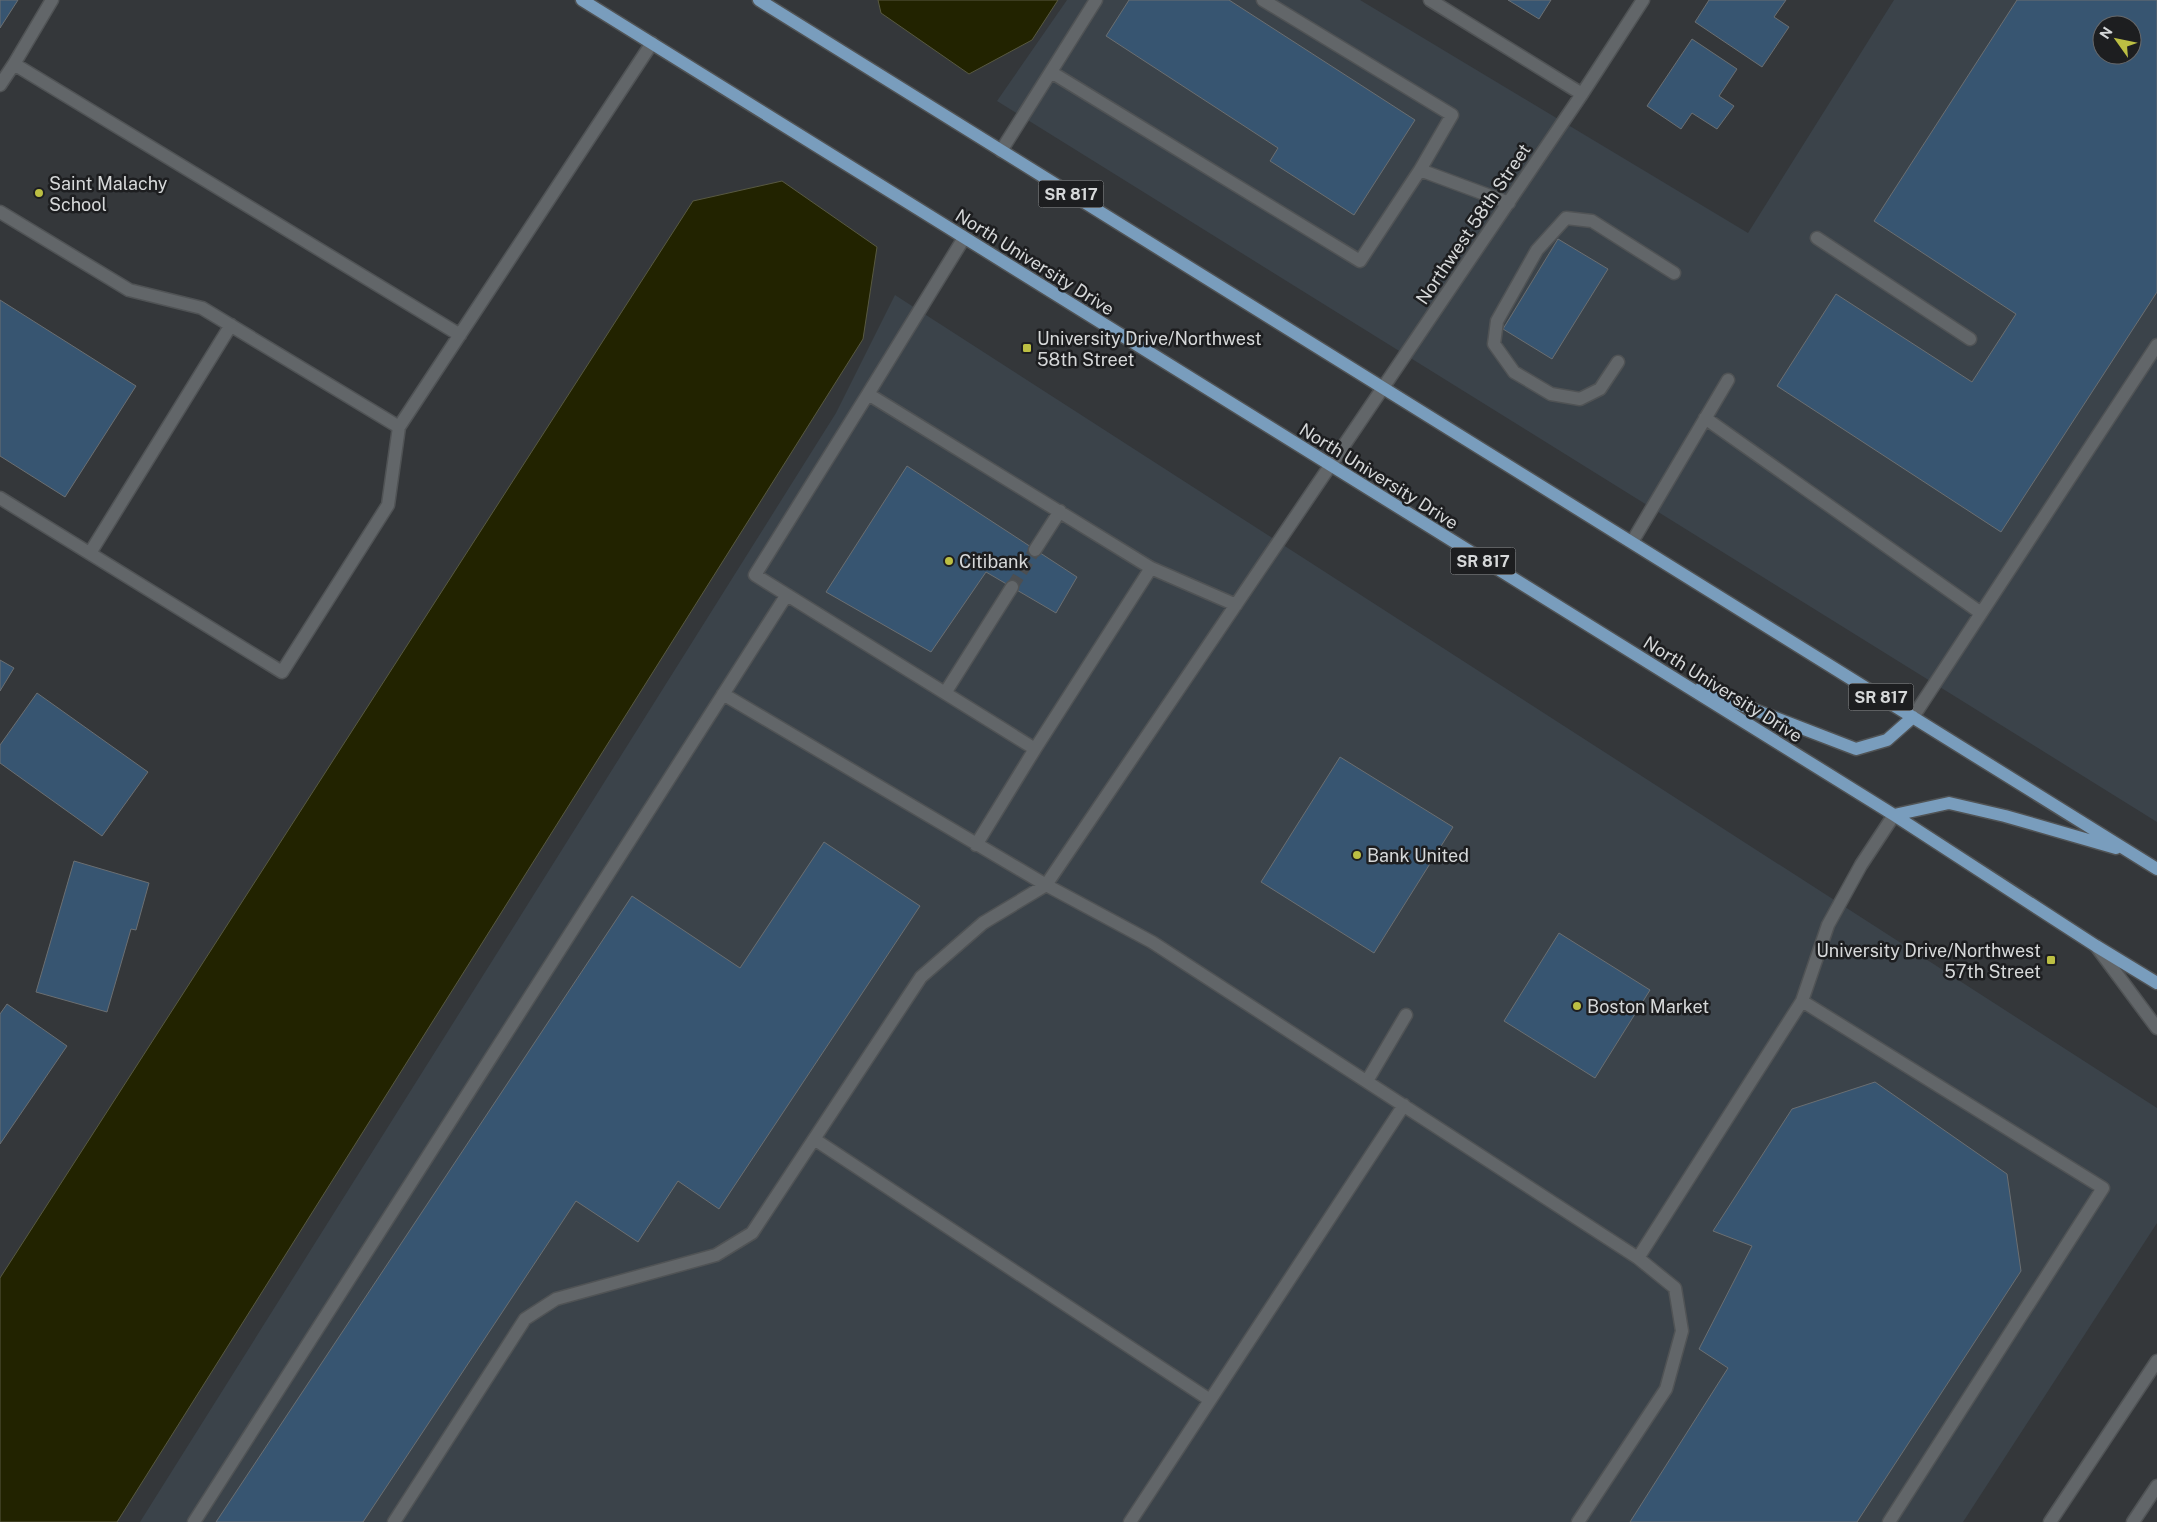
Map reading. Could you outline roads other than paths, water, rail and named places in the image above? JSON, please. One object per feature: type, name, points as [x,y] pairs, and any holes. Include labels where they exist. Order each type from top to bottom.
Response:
[{"type":"main road","name":"North University Drive","points":[[582,0],[1894,816],[2157,983]]},
{"type":"main road","name":"SR 817","points":[[759,0],[775,4],[1001,151],[2157,869]]},
{"type":"main road","points":[[1672,678],[1856,749],[1887,740],[1913,717]]},
{"type":"main road","points":[[1894,816],[1949,802],[2130,852]]},
{"type":"street","points":[[0,85],[52,0]]},
{"type":"street","points":[[1001,151],[1096,0]]},
{"type":"street","points":[[1050,72],[1360,261],[1420,170],[1452,115],[1263,0]]},
{"type":"street","points":[[1430,0],[1582,94]]},
{"type":"street","name":"Northwest 58th Street","points":[[1046,884],[1582,94],[1643,0]]},
{"type":"street","points":[[0,498],[282,672],[388,505],[399,427],[652,43]]},
{"type":"street","points":[[14,64],[460,335]]},
{"type":"street","points":[[1420,170],[1508,203]]},
{"type":"street","points":[[0,212],[129,290],[202,308],[399,427]]},
{"type":"street","points":[[1618,362],[1600,389],[1580,399],[1551,394],[1514,372],[1494,344],[1497,321],[1537,250],[1566,218],[1592,222],[1674,273]]},
{"type":"street","points":[[964,238],[755,575],[1035,749]]},
{"type":"street","points":[[1817,238],[1970,339]]},
{"type":"street","points":[[90,553],[231,325]]},
{"type":"street","points":[[1913,717],[2157,345]]},
{"type":"street","points":[[1632,542],[1728,380]]},
{"type":"street","points":[[868,394],[1151,568],[1236,605]]},
{"type":"street","points":[[1705,418],[1981,613]]},
{"type":"street","points":[[1035,550],[1060,512]]},
{"type":"street","points":[[976,845],[1151,568]]},
{"type":"street","points":[[945,693],[1012,587]]},
{"type":"street","points":[[194,1522],[786,596]]},
{"type":"street","points":[[722,694],[976,845],[1152,942],[1638,1258],[1674,1288],[1682,1331],[1666,1389],[1578,1522]]},
{"type":"street","points":[[1638,1258],[1802,1000],[1828,925],[1861,865],[1894,816]]},
{"type":"street","points":[[394,1522],[525,1320],[556,1299],[716,1255],[752,1233],[921,976],[983,924],[1046,884]]},
{"type":"street","points":[[2096,946],[2157,1028]]},
{"type":"street","points":[[1802,1000],[2103,1188],[1889,1522]]},
{"type":"street","points":[[1367,1081],[1406,1015]]},
{"type":"street","points":[[1130,1522],[1404,1105]]},
{"type":"street","points":[[814,1139],[1210,1400]]},
{"type":"street","points":[[2050,1522],[2157,1361]]},
{"type":"street","points":[[2133,1522],[2157,1486]]},
{"type":"tunnel","points":[[1012,587],[1035,550]]},
{"type":"place","name":"Saint Malachy School","points":[[39,193]]},
{"type":"place","name":"University Drive/Northwest 58th Street","points":[[1027,348]]},
{"type":"place","name":"Citibank","points":[[949,561]]},
{"type":"place","name":"Bank United","points":[[1357,855]]},
{"type":"place","name":"University Drive/Northwest 57th Street","points":[[2051,960]]},
{"type":"place","name":"Boston Market","points":[[1577,1006]]}]
